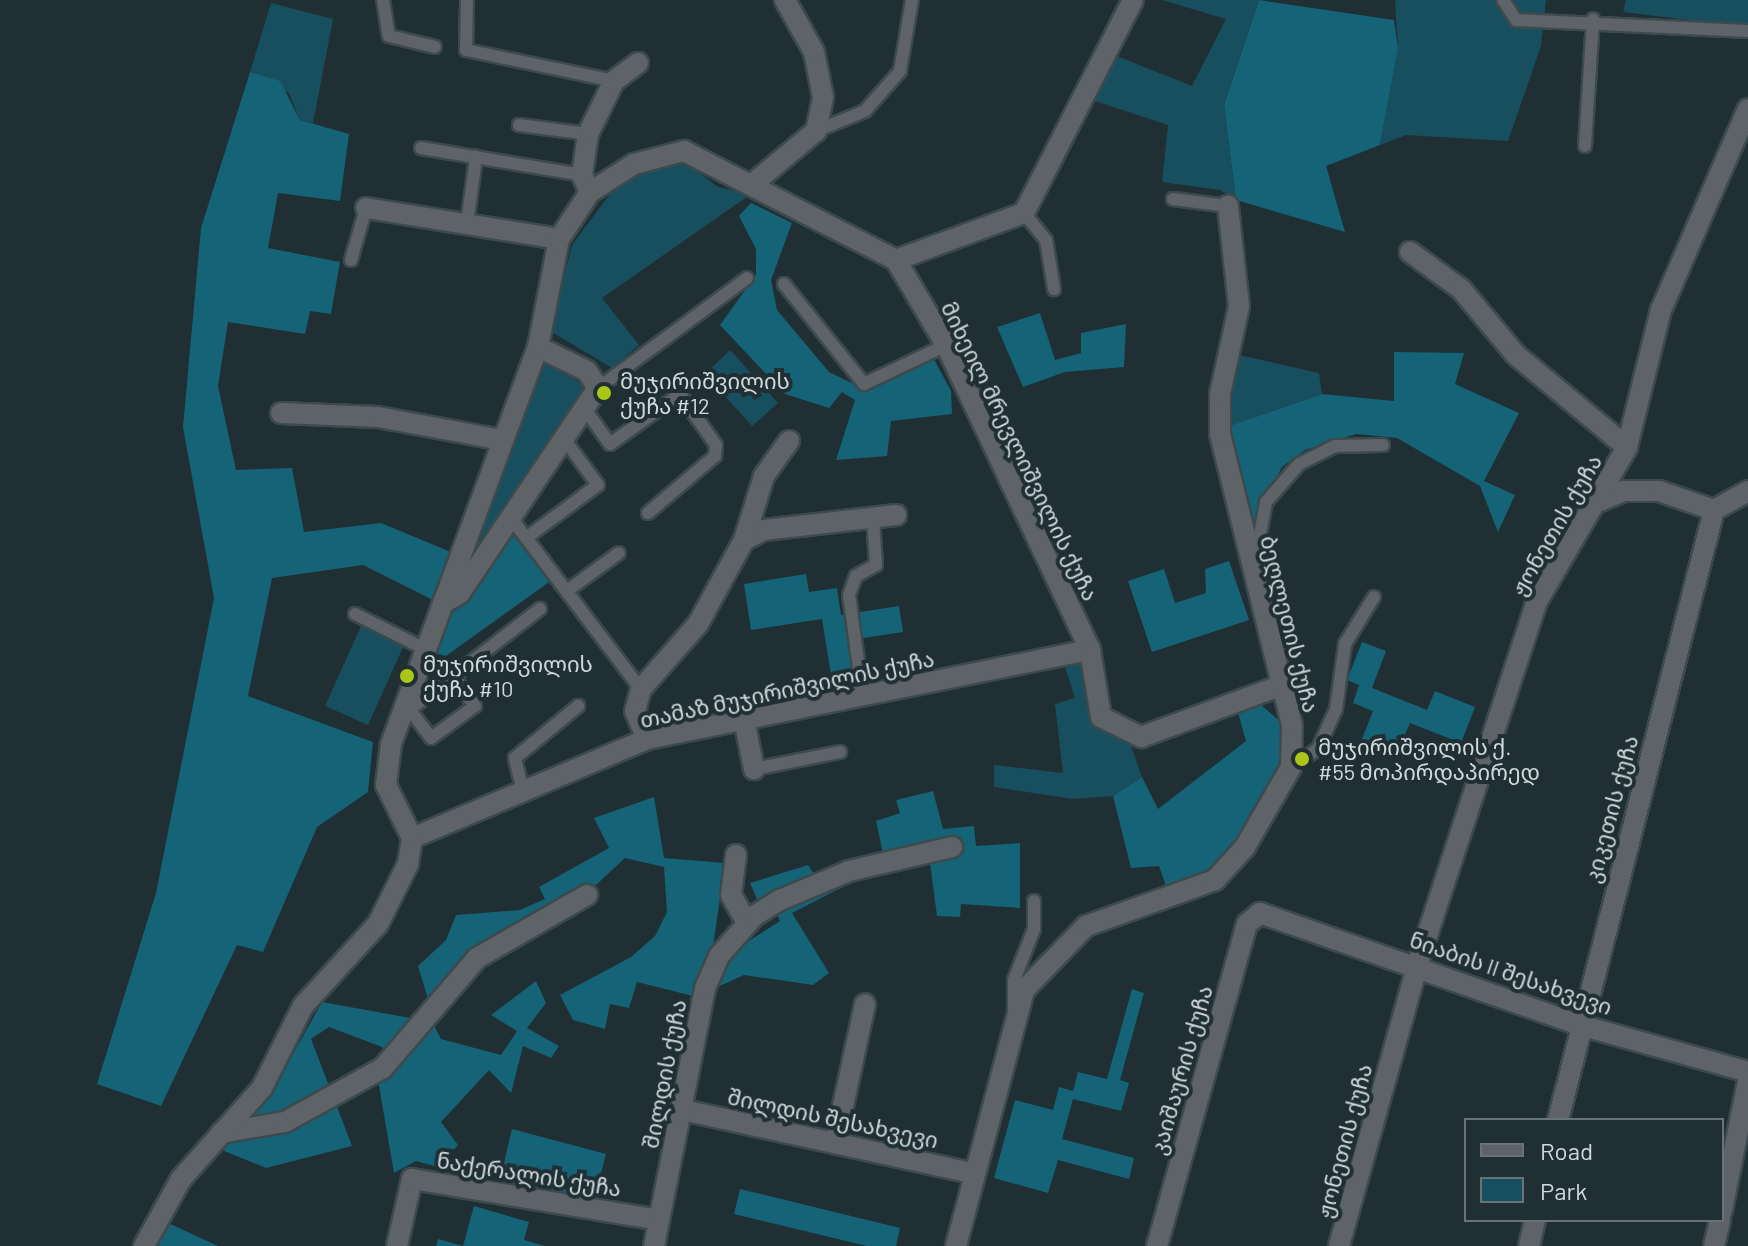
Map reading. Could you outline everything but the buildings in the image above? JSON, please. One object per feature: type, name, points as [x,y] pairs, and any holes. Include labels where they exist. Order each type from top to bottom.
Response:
[{"type":"street","points":[[755,182],[816,131],[823,97],[814,52],[785,0]]},
{"type":"street","points":[[586,183],[663,152],[684,151],[755,182],[896,260],[1024,213],[1133,0]]},
{"type":"street","points":[[144,1246],[181,1179],[262,1088],[303,1006],[378,924],[408,864],[412,838],[386,785],[425,649],[538,347],[559,239],[586,183],[588,134],[614,81],[638,63]]},
{"type":"street","name":"ჟონეთის ქუჩა","points":[[1339,1246],[1417,966],[1536,603],[1600,501],[1627,447],[1661,310],[1748,109]]},
{"type":"street","name":"ბეღლეთის ქუჩა","points":[[1228,206],[1239,306],[1220,394],[1220,434],[1282,685],[1291,767]]},
{"type":"street","points":[[366,208],[559,239]]},
{"type":"street","points":[[1410,252],[1461,289],[1516,355],[1627,447]]},
{"type":"street","name":"მიხეილ მრევლიშვილის ქუჩა","points":[[896,260],[946,345],[1090,650],[1101,717],[1127,735],[1141,737],[1282,685]]},
{"type":"street","points":[[443,603],[460,593],[598,388],[587,371],[538,347]]},
{"type":"street","points":[[281,413],[378,417],[502,440]]},
{"type":"street","points":[[647,739],[635,711],[641,689],[698,624],[744,540],[764,476],[789,441]]},
{"type":"street","points":[[1600,501],[1623,491],[1659,491],[1714,510],[1748,491]]},
{"type":"street","name":"კიკეთის ქუჩა","points":[[1558,1118],[1714,510]]},
{"type":"street","points":[[744,540],[764,530],[896,515]]},
{"type":"street","name":"თამაზ მუჯირიშვილის ქუჩა","points":[[412,838],[647,739],[745,724],[1090,650]]},
{"type":"street","points":[[745,724],[754,769]]},
{"type":"street","points":[[956,1246],[1014,1008],[1086,926],[1215,880],[1245,847],[1291,767]]},
{"type":"street","name":"შილდის ქუჩა","points":[[654,1246],[709,975],[747,923],[849,871],[952,847]]},
{"type":"street","points":[[736,855],[731,895],[747,923]]},
{"type":"street","points":[[221,1133],[285,1122],[383,1068],[477,958],[587,895]]},
{"type":"street","name":"ნიაბის II შესახვევი","points":[[1260,913],[1580,1025],[1748,1072]]},
{"type":"street","name":"კაიშაურის ქუჩა","points":[[1157,1246],[1247,924],[1260,913]]},
{"type":"street","points":[[835,1143],[865,1004]]},
{"type":"street","points":[[1724,1202],[1746,1114],[1748,1081]]},
{"type":"street","name":"შილდის შესახვევი","points":[[683,1110],[973,1173]]},
{"type":"street","name":"ნაქერალის ქუჩა","points":[[397,1246],[412,1179],[659,1220]]},
{"type":"street","points":[[1529,1246],[1535,1222]]},
{"type":"street","points":[[1714,1246],[1720,1222]]},
{"type":"lane","points":[[383,0],[389,36],[435,47]]},
{"type":"lane","points":[[467,0],[466,50],[614,81]]},
{"type":"lane","points":[[816,131],[865,111],[900,71],[912,0]]},
{"type":"lane","points":[[1503,0],[1516,20],[1593,19],[1748,31]]},
{"type":"lane","points":[[1585,146],[1593,19]]},
{"type":"lane","points":[[519,125],[588,134]]},
{"type":"lane","points":[[421,148],[476,157],[586,183]]},
{"type":"lane","points":[[467,224],[476,157]]},
{"type":"lane","points":[[1173,199],[1228,206]]},
{"type":"lane","points":[[351,260],[366,208]]},
{"type":"lane","points":[[1024,213],[1046,240],[1054,289]]},
{"type":"lane","points":[[598,388],[747,278]]},
{"type":"lane","points":[[784,284],[864,384],[946,345]]},
{"type":"lane","points":[[585,409],[610,444],[680,394],[716,445],[715,456],[648,513]]},
{"type":"lane","points":[[526,538],[598,485],[564,439]]},
{"type":"lane","points":[[1258,596],[1256,548],[1266,502],[1299,464],[1335,446],[1383,445]]},
{"type":"lane","points":[[863,698],[849,595],[856,576],[876,565],[873,517]]},
{"type":"lane","points":[[511,518],[641,689]]},
{"type":"lane","points":[[567,591],[619,553]]},
{"type":"lane","points":[[1291,767],[1318,749],[1336,709],[1345,644],[1374,597]]},
{"type":"lane","points":[[453,676],[475,706],[431,738],[407,712],[453,676],[540,609]]},
{"type":"lane","points":[[355,614],[425,649]]},
{"type":"lane","points":[[523,791],[515,758],[578,706]]},
{"type":"lane","points":[[754,769],[840,752]]},
{"type":"lane","points":[[1014,1008],[1034,901]]},
{"type":"green space","points":[[1162,0],[1259,0],[1224,105],[1236,200],[1220,190],[1162,182],[1168,125],[1086,98],[1114,55],[1192,86],[1226,19]]},
{"type":"green space","points":[[1395,0],[1546,0],[1541,46],[1508,141],[1406,135],[1380,145],[1398,49]]},
{"type":"green space","points":[[1626,0],[1748,0],[1748,27],[1623,12]]},
{"type":"green space","points":[[271,3],[333,19],[313,123],[300,120],[289,93],[250,72]]},
{"type":"green space","points":[[680,158],[718,187],[751,194],[602,298],[639,345],[612,368],[550,331],[572,245],[616,186],[644,167]]},
{"type":"green space","points":[[730,350],[778,403],[752,426],[705,374]]},
{"type":"green space","points":[[1235,354],[1319,373],[1322,394],[1226,427]]},
{"type":"green space","points":[[542,358],[586,387],[459,582]]},
{"type":"green space","points":[[361,626],[404,645],[368,725],[325,706]]},
{"type":"green space","points":[[1082,660],[1102,729],[1131,746],[1142,777],[1113,796],[1073,799],[994,787],[994,765],[1063,773],[1055,704],[1075,698],[1064,664]]},
{"type":"shaded area","points":[[1259,0],[1394,20],[1398,49],[1380,145],[1326,166],[1345,232],[1236,200],[1224,105]]},
{"type":"shaded area","points":[[250,72],[280,81],[300,120],[349,134],[340,201],[278,193],[268,248],[340,262],[331,314],[310,311],[305,334],[228,322],[218,386],[236,470],[292,468],[304,532],[381,523],[451,552],[433,600],[363,565],[272,578],[248,696],[373,742],[368,792],[317,827],[263,952],[237,945],[161,1106],[97,1084],[156,893],[214,598],[183,427],[201,228]]},
{"type":"shaded area","points":[[751,203],[792,223],[771,280],[777,310],[829,372],[864,389],[934,359],[951,391],[952,414],[891,421],[887,456],[836,460],[855,400],[842,392],[829,408],[785,394],[720,325],[756,275],[756,249],[739,216]]},
{"type":"shaded area","points":[[1040,313],[1055,360],[1081,353],[1081,333],[1126,324],[1124,367],[1065,372],[1023,387],[997,327]]},
{"type":"shaded area","points":[[1394,352],[1464,353],[1455,384],[1519,413],[1484,481],[1515,495],[1498,532],[1480,486],[1397,438],[1356,434],[1305,450],[1282,467],[1247,532],[1226,427],[1322,394],[1394,401]]},
{"type":"shaded area","points":[[517,532],[552,580],[446,656],[438,654],[435,635]]},
{"type":"shaded area","points":[[1229,561],[1249,620],[1152,652],[1128,581],[1164,569],[1175,603],[1206,593],[1205,569]]},
{"type":"shaded area","points":[[806,574],[809,592],[837,588],[841,615],[899,606],[903,632],[857,639],[862,676],[832,681],[822,619],[751,630],[744,584]]},
{"type":"shaded area","points":[[1362,642],[1386,651],[1372,688],[1427,710],[1435,691],[1475,707],[1461,743],[1410,723],[1395,758],[1360,744],[1373,711],[1353,703],[1359,685],[1347,680]]},
{"type":"shaded area","points":[[1261,705],[1283,724],[1284,765],[1246,837],[1206,874],[1167,889],[1159,866],[1131,868],[1113,796],[1142,777],[1158,809],[1246,741],[1237,709]]},
{"type":"shaded area","points":[[933,791],[943,829],[974,826],[976,846],[1020,843],[1020,908],[961,904],[960,917],[937,916],[928,848],[884,858],[876,821],[900,813],[896,800]]},
{"type":"shaded area","points":[[654,797],[664,858],[725,863],[713,947],[693,996],[637,982],[629,1008],[610,1004],[605,1029],[573,1020],[560,995],[631,957],[655,936],[667,912],[664,867],[625,858],[596,885],[471,958],[427,1012],[441,1039],[501,1055],[517,1031],[491,1015],[536,981],[546,1003],[527,1028],[559,1046],[551,1058],[523,1046],[511,1093],[489,1070],[441,1122],[458,1145],[438,1167],[416,1161],[394,1173],[378,1080],[393,1069],[382,1047],[329,1027],[311,1039],[352,1146],[266,1168],[217,1148],[269,1097],[322,1002],[416,1019],[428,999],[418,966],[446,940],[456,915],[520,910],[545,899],[539,887],[609,848],[594,818]]},
{"type":"shaded area","points":[[808,865],[814,874],[757,899],[750,883]]},
{"type":"shaded area","points":[[868,874],[792,913],[829,973],[813,985],[744,975],[713,989],[716,970],[735,950],[780,921],[775,910]]},
{"type":"shaded area","points":[[1132,989],[1144,993],[1120,1080],[1129,1083],[1121,1111],[1073,1099],[1062,1139],[1134,1158],[1129,1179],[1058,1160],[1048,1193],[994,1178],[1015,1100],[1053,1110],[1059,1087],[1073,1091],[1078,1072],[1107,1079]]},
{"type":"shaded area","points":[[512,1129],[606,1154],[593,1204],[498,1188]]},
{"type":"shaded area","points":[[740,1189],[900,1228],[896,1246],[867,1246],[734,1214]]},
{"type":"shaded area","points":[[474,1206],[529,1222],[524,1240],[545,1246],[463,1246]]},
{"type":"shaded area","points":[[166,1222],[218,1246],[156,1246]]},
{"type":"shaded area","points":[[438,1239],[463,1246],[436,1246]]},
{"type":"place","name":"მუჯირიშვილის ქუჩა #12","points":[[604,393]]},
{"type":"place","name":"მუჯირიშვილის ქუჩა #10","points":[[407,676]]},
{"type":"place","name":"მუჯირიშვილის ქ. #55 მოპირდაპირედ","points":[[1302,759]]}]
